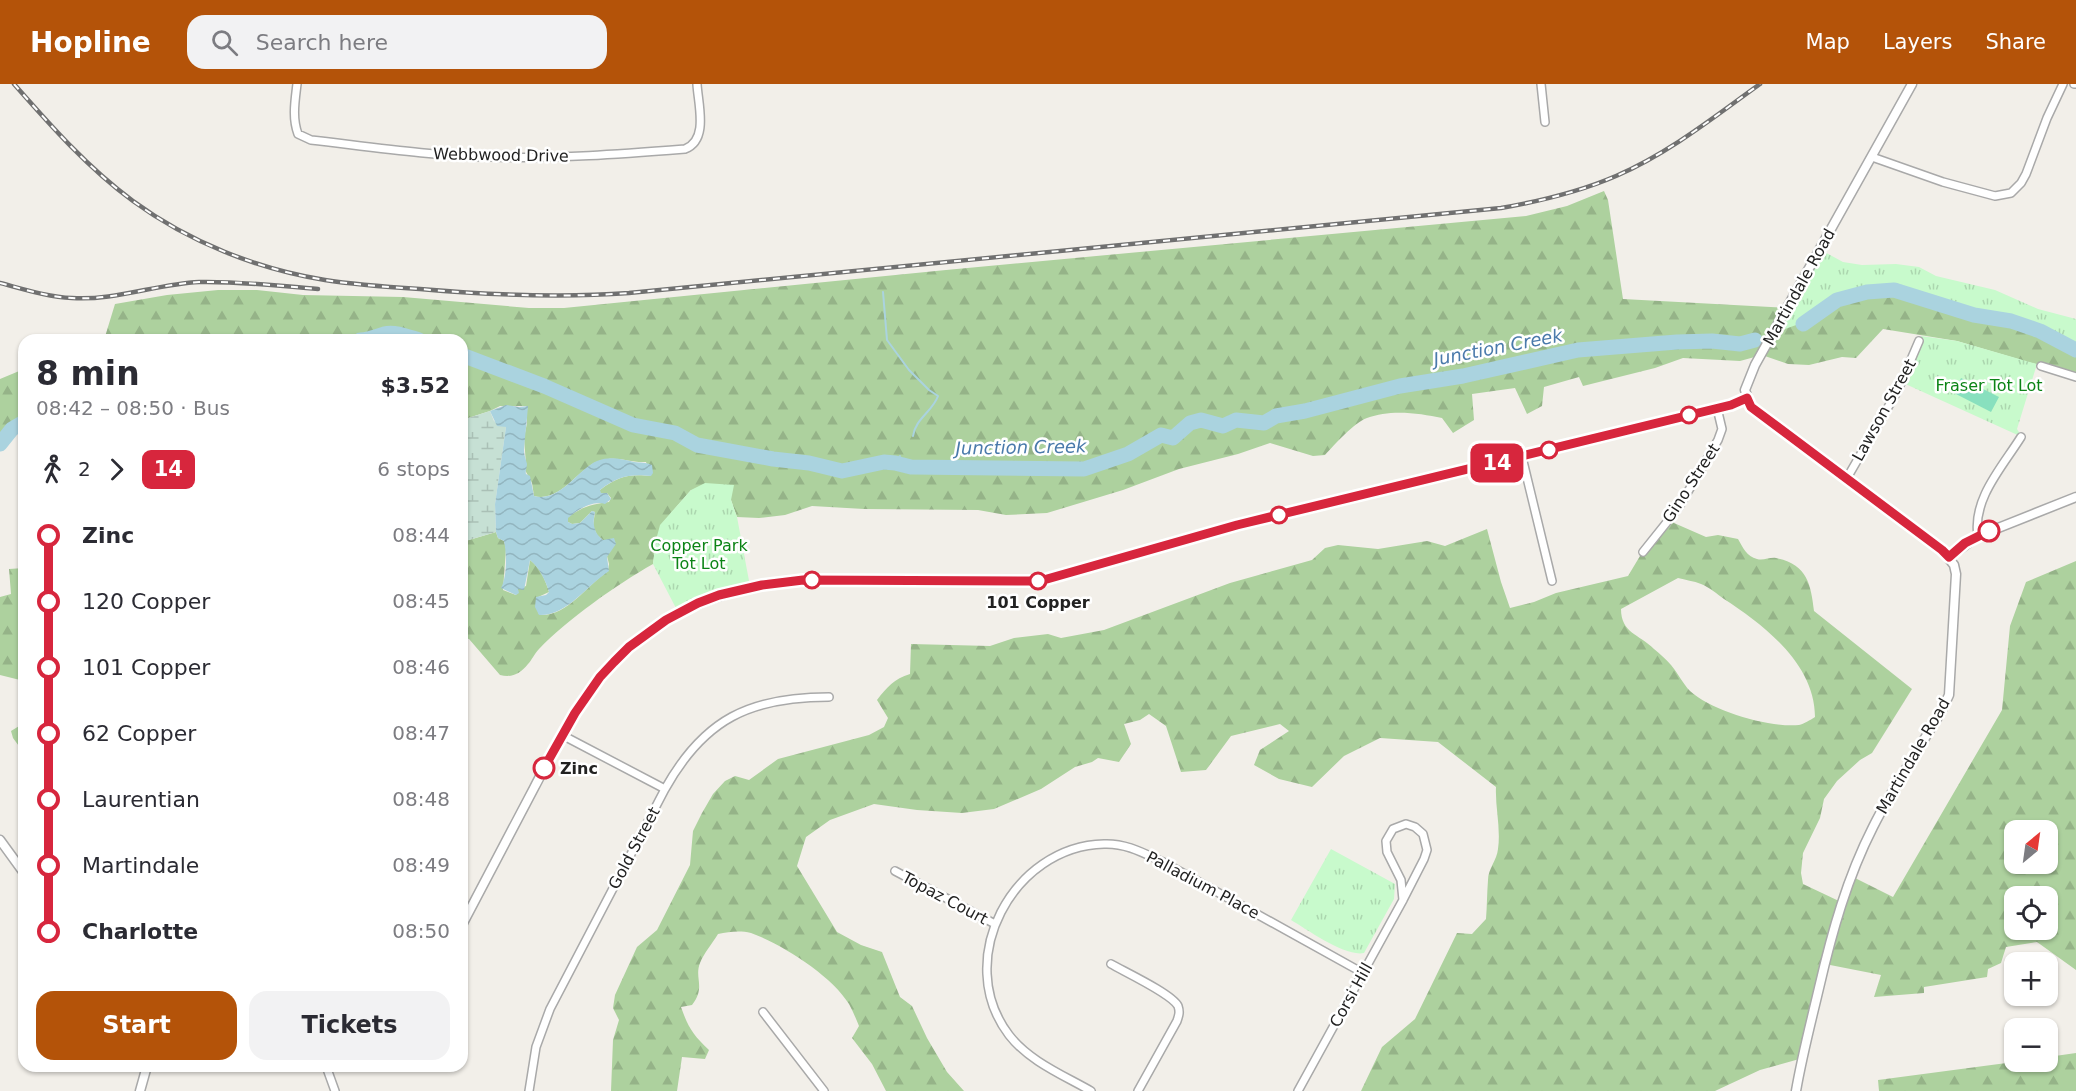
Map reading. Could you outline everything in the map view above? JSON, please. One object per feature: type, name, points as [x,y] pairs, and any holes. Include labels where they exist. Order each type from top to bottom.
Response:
[{"type":"street","name":"Webbwood Drive","points":[[297,84],[294,119],[296,128],[298,134],[311,141],[428,154],[550,158],[692,147],[696,143],[700,128],[697,84]]},
{"type":"street","points":[[1541,84],[1545,122]]},
{"type":"street","name":"Martindale Road","points":[[1747,398],[1745,390],[1750,375],[1912,84]]},
{"type":"street","points":[[1872,157],[1943,182],[1995,196],[2011,194],[2025,174],[2063,84]]},
{"type":"street","name":"Lawson Street","points":[[1846,478],[1898,390],[1919,341]]},
{"type":"street","points":[[2041,366],[2076,377]]},
{"type":"street","points":[[468,914],[562,735],[600,677],[629,647],[666,620],[719,595],[762,585],[803,580],[1040,581],[1219,530],[1731,405],[1747,398],[1751,407],[1949,557],[1978,536],[2076,497]]},
{"type":"street","name":"Gino Street","points":[[1643,552],[1679,507],[1718,440],[1722,429],[1717,408]]},
{"type":"street","points":[[1978,536],[1976,524],[1980,505],[2021,437]]},
{"type":"street","points":[[1522,457],[1552,581]]},
{"type":"street","name":"Martindale Road","points":[[1797,1091],[1829,947],[1850,876],[1873,826],[1949,695],[1956,585],[1954,565],[1949,557]]},
{"type":"street","name":"Gold Street","points":[[529,1091],[532,1063],[543,1024],[677,769],[693,748],[715,727],[735,715],[769,702],[829,697]]},
{"type":"street","points":[[562,735],[665,789]]},
{"type":"street","name":"Corsi Hill","points":[[1298,1091],[1403,900],[1424,859],[1427,850],[1426,841],[1419,830],[1406,824],[1393,829],[1386,841],[1387,852],[1401,880],[1403,900]]},
{"type":"street","points":[[0,840],[18,865]]},
{"type":"street","name":"Palladium Place","points":[[1091,1091],[1030,1056],[1019,1047],[1001,1024],[992,1004],[986,976],[987,947],[995,924],[1019,884],[1034,869],[1054,856],[1081,846],[1106,844],[1131,847],[1165,863],[1363,973]]},
{"type":"street","name":"Topaz Court","points":[[895,871],[995,924]]},
{"type":"street","points":[[1111,964],[1167,996],[1177,1005],[1180,1012],[1138,1091]]},
{"type":"street","points":[[763,1012],[824,1091]]},
{"type":"street","points":[[140,1091],[145,1072]]},
{"type":"street","points":[[328,1072],[335,1091]]},
{"type":"green space","points":[[1604,191],[1608,200],[1623,299],[1788,308],[1817,313],[1839,300],[1859,293],[1877,290],[1895,291],[1973,314],[2039,330],[2076,349],[2076,376],[1957,341],[1883,329],[1856,358],[1842,357],[1809,365],[1788,364],[1762,355],[1740,361],[1683,358],[1655,368],[1583,386],[1579,377],[1544,387],[1542,406],[1527,414],[1515,388],[1472,394],[1474,420],[1453,433],[1442,418],[1404,413],[1376,415],[1356,424],[1325,455],[1313,456],[1270,443],[1179,469],[1123,490],[1047,513],[1006,515],[978,510],[812,506],[785,515],[759,518],[737,517],[731,500],[691,490],[671,513],[656,540],[653,564],[578,614],[539,649],[522,670],[508,676],[500,675],[468,639],[468,540],[496,532],[498,538],[504,541],[506,549],[503,590],[516,595],[518,589],[526,586],[530,560],[542,574],[549,592],[536,598],[539,615],[558,611],[576,599],[608,571],[609,564],[603,540],[597,535],[593,526],[595,512],[592,511],[580,523],[572,524],[567,518],[587,507],[609,502],[611,498],[607,493],[600,493],[600,490],[613,482],[636,475],[651,476],[646,462],[617,459],[599,461],[584,470],[561,490],[544,497],[534,496],[532,483],[525,470],[526,406],[500,406],[468,418],[468,334],[106,334],[115,304],[167,295],[218,290],[403,297],[529,308],[564,308],[1526,216],[1567,206]]},
{"type":"green space","points":[[1821,250],[1843,262],[1919,267],[1936,276],[1995,290],[2038,309],[2076,319],[2076,349],[2040,331],[2011,321],[1974,314],[1894,289],[1867,291],[1837,299],[1799,324],[1774,333]]},
{"type":"green space","name":"Fraser Tot Lot","points":[[1921,336],[1957,341],[2037,364],[2017,429],[2022,437],[1901,382]]},
{"type":"green space","points":[[18,372],[18,425],[11,429],[0,443],[0,379]]},
{"type":"green space","points":[[1961,378],[1999,397],[1991,412],[1954,393]]},
{"type":"green space","points":[[490,411],[494,421],[506,427],[495,504],[496,532],[468,540],[468,418]]},
{"type":"green space","name":"Copper Park Tot Lot","points":[[705,483],[734,485],[731,500],[737,517],[750,586],[678,612],[653,564],[656,540],[660,525],[691,490]]},
{"type":"green space","points":[[1678,507],[1674,523],[1706,537],[1718,535],[1738,539],[1745,551],[1753,558],[1762,560],[1776,558],[1795,565],[1801,570],[1809,584],[1814,611],[1912,689],[1872,753],[1860,760],[1837,781],[1824,799],[1820,818],[1803,853],[1801,873],[1803,884],[1841,902],[1851,876],[1893,897],[2002,710],[2010,626],[2026,582],[2076,561],[2076,970],[2058,957],[2058,952],[2051,952],[2037,942],[2006,947],[2001,963],[1988,969],[1987,977],[1924,987],[1924,993],[1874,997],[1881,975],[1825,964],[1803,1058],[1760,1070],[1715,1091],[1361,1091],[1382,1047],[1415,1019],[1457,933],[1472,934],[1486,919],[1488,876],[1499,841],[1496,787],[1438,742],[1380,738],[1344,756],[1312,787],[1279,779],[1254,765],[1260,750],[1289,731],[1280,724],[1231,736],[1206,770],[1181,772],[1166,726],[1149,714],[1140,720],[1124,724],[1131,744],[1119,762],[1098,758],[1075,767],[1041,789],[994,809],[962,813],[874,804],[830,820],[806,837],[797,866],[837,932],[861,945],[882,952],[900,997],[912,1006],[947,1072],[964,1091],[886,1091],[872,1064],[852,1038],[859,1026],[841,993],[819,972],[791,953],[751,933],[738,931],[718,934],[700,963],[696,999],[692,1005],[681,1007],[692,1030],[709,1050],[705,1059],[682,1057],[677,1091],[611,1091],[613,1040],[619,1020],[613,1008],[615,995],[637,947],[657,930],[690,865],[693,831],[713,794],[725,781],[735,776],[749,780],[778,759],[869,735],[884,727],[888,718],[877,700],[891,684],[910,674],[911,644],[990,646],[1014,638],[1048,634],[1061,638],[1104,630],[1230,583],[1312,560],[1325,548],[1338,545],[1378,549],[1427,541],[1445,546],[1487,529],[1510,608],[1556,593],[1628,576],[1646,546]],"holes":[[[1678,578],[1698,583],[1755,621],[1784,648],[1797,663],[1806,680],[1813,698],[1815,717],[1799,725],[1772,724],[1742,717],[1712,705],[1690,691],[1674,668],[1624,623],[1621,609]]]},
{"type":"green space","points":[[18,568],[18,680],[0,675],[0,597],[11,594],[9,569]]},
{"type":"green space","points":[[18,727],[18,745],[13,738],[11,731]]},
{"type":"green space","points":[[1331,849],[1395,884],[1394,899],[1364,953],[1337,947],[1291,920]]},
{"type":"green space","points":[[2076,1053],[2076,1091],[1879,1091],[1878,1080],[2004,1063],[2004,1072],[2058,1072],[2058,1056]]},
{"type":"water","points":[[506,405],[528,406],[524,452],[527,464],[526,474],[530,476],[534,496],[552,495],[590,465],[602,459],[616,458],[652,465],[651,476],[636,475],[612,482],[600,490],[601,493],[607,493],[611,499],[605,504],[595,503],[580,509],[568,518],[568,522],[572,524],[580,523],[592,511],[595,512],[596,531],[603,540],[614,538],[616,544],[607,557],[609,571],[576,599],[559,611],[549,614],[539,615],[535,607],[536,597],[549,592],[542,575],[530,560],[524,590],[518,589],[519,593],[516,595],[501,588],[506,552],[504,541],[498,538],[496,532],[495,504],[506,427],[497,426],[490,411]]},
{"type":"waterway","name":"Junction Creek","points":[[1803,324],[1837,300],[1867,292],[1894,290],[1974,315],[2011,321],[2040,331],[2076,350]]},
{"type":"waterway","points":[[883,292],[887,340],[909,370],[938,396],[917,425],[913,436]]},
{"type":"waterway","name":"Junction Creek","points":[[384,334],[398,334]]},
{"type":"waterway","name":"Junction Creek","points":[[468,357],[544,386],[633,425],[675,433],[697,445],[773,459],[809,463],[842,471],[884,462],[911,467],[1084,469],[1128,454],[1161,435],[1173,438],[1190,423],[1201,420],[1223,426],[1236,420],[1264,423],[1276,416],[1305,411],[1400,386],[1463,376],[1578,350],[1677,342],[1712,341],[1740,344],[1755,340]]},
{"type":"waterway","name":"Junction Creek","points":[[0,444],[12,429],[18,426]]},
{"type":"waterway","points":[[895,463],[900,456]]},
{"type":"railway","points":[[14,84],[70,146],[116,188],[177,229],[225,252],[274,269],[337,282],[472,293],[551,296],[629,293],[1501,208],[1574,191],[1636,167],[1691,134],[1760,84]]},
{"type":"railway","points":[[0,283],[72,298],[120,295],[199,282],[318,289]]},
{"type":"bus line","name":"14","points":[[544,768],[587,694],[629,647],[666,620],[719,595],[780,581],[1022,582],[1052,579],[1206,533],[1731,405],[1747,398],[1751,407],[1949,557],[1965,543],[1989,531]]},
{"type":"place","name":"101 Copper","points":[[1038,581]]},
{"type":"place","name":"Zinc","points":[[544,768]]}]
